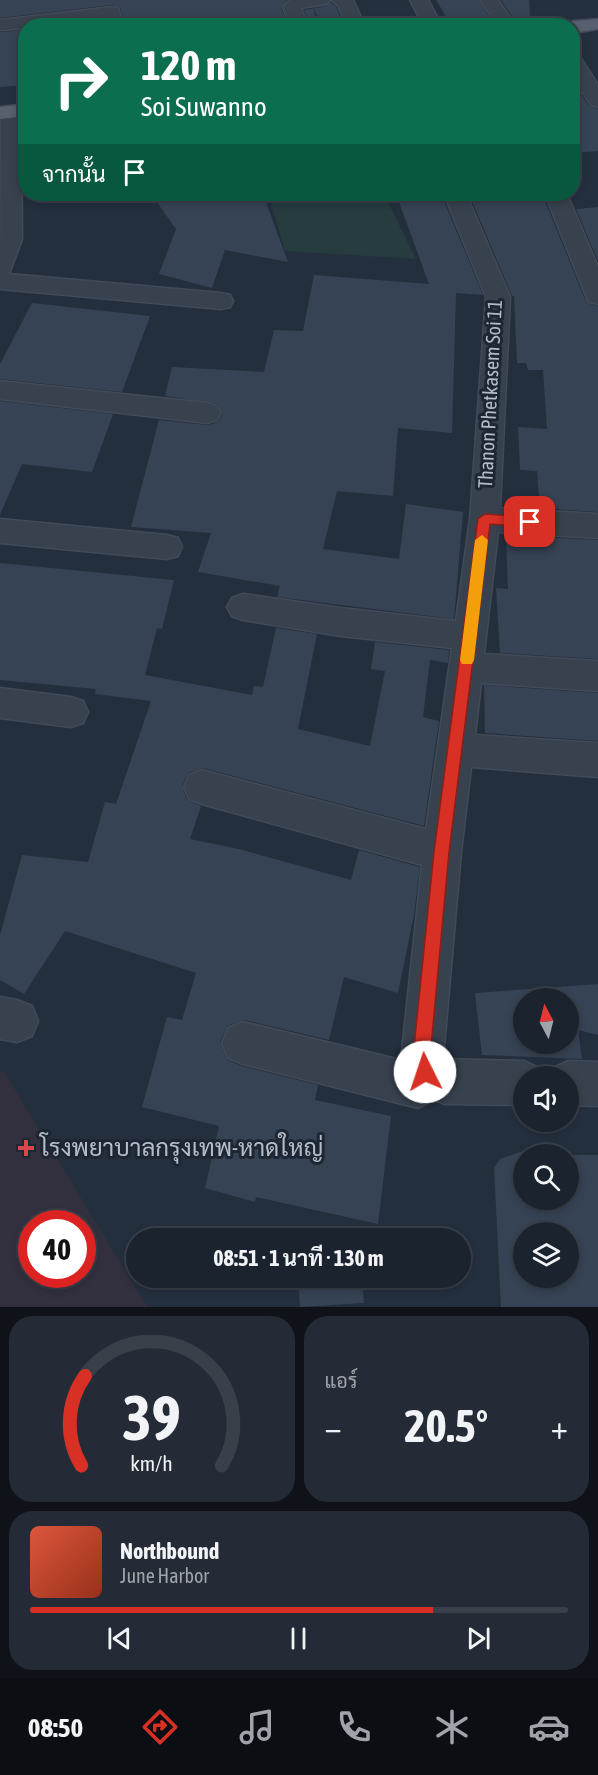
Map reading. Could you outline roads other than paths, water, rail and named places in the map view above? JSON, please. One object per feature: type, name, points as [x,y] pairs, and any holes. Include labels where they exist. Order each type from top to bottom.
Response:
[{"type":"main road","points":[[580,26],[598,24]]},
{"type":"main road","points":[[580,41],[598,39]]},
{"type":"street","points":[[296,18],[292,8],[298,2],[321,0]]},
{"type":"street","points":[[341,0],[346,3],[353,18]]},
{"type":"street","points":[[418,0],[428,18]]},
{"type":"street","points":[[489,0],[501,18]]},
{"type":"street","points":[[60,18],[112,12],[114,18]]},
{"type":"street","points":[[0,25],[18,23]]},
{"type":"street","points":[[580,72],[598,101]]},
{"type":"street","points":[[0,270],[10,239],[9,107]]},
{"type":"street","name":"Thanon Phetkasem Soi 11","points":[[418,1086],[442,852],[485,519],[498,297],[458,201]]},
{"type":"street","points":[[559,201],[598,296]]},
{"type":"street","points":[[0,281],[221,300]]},
{"type":"street","points":[[0,390],[207,413]]},
{"type":"street","points":[[485,519],[598,526]]},
{"type":"street","points":[[0,531],[167,547]]},
{"type":"street","points":[[243,607],[341,622],[468,652],[598,676]]},
{"type":"street","points":[[0,703],[71,712]]},
{"type":"street","points":[[455,750],[598,760]]},
{"type":"street","points":[[202,787],[442,852]]},
{"type":"street","points":[[243,1043],[418,1086],[425,1072],[439,1080],[513,1083]]},
{"type":"street","points":[[579,1083],[598,1084]]},
{"type":"place","name":"โรงพยาบาลกรุงเทพ-หาดใหญ่","points":[[26,1148]]}]
